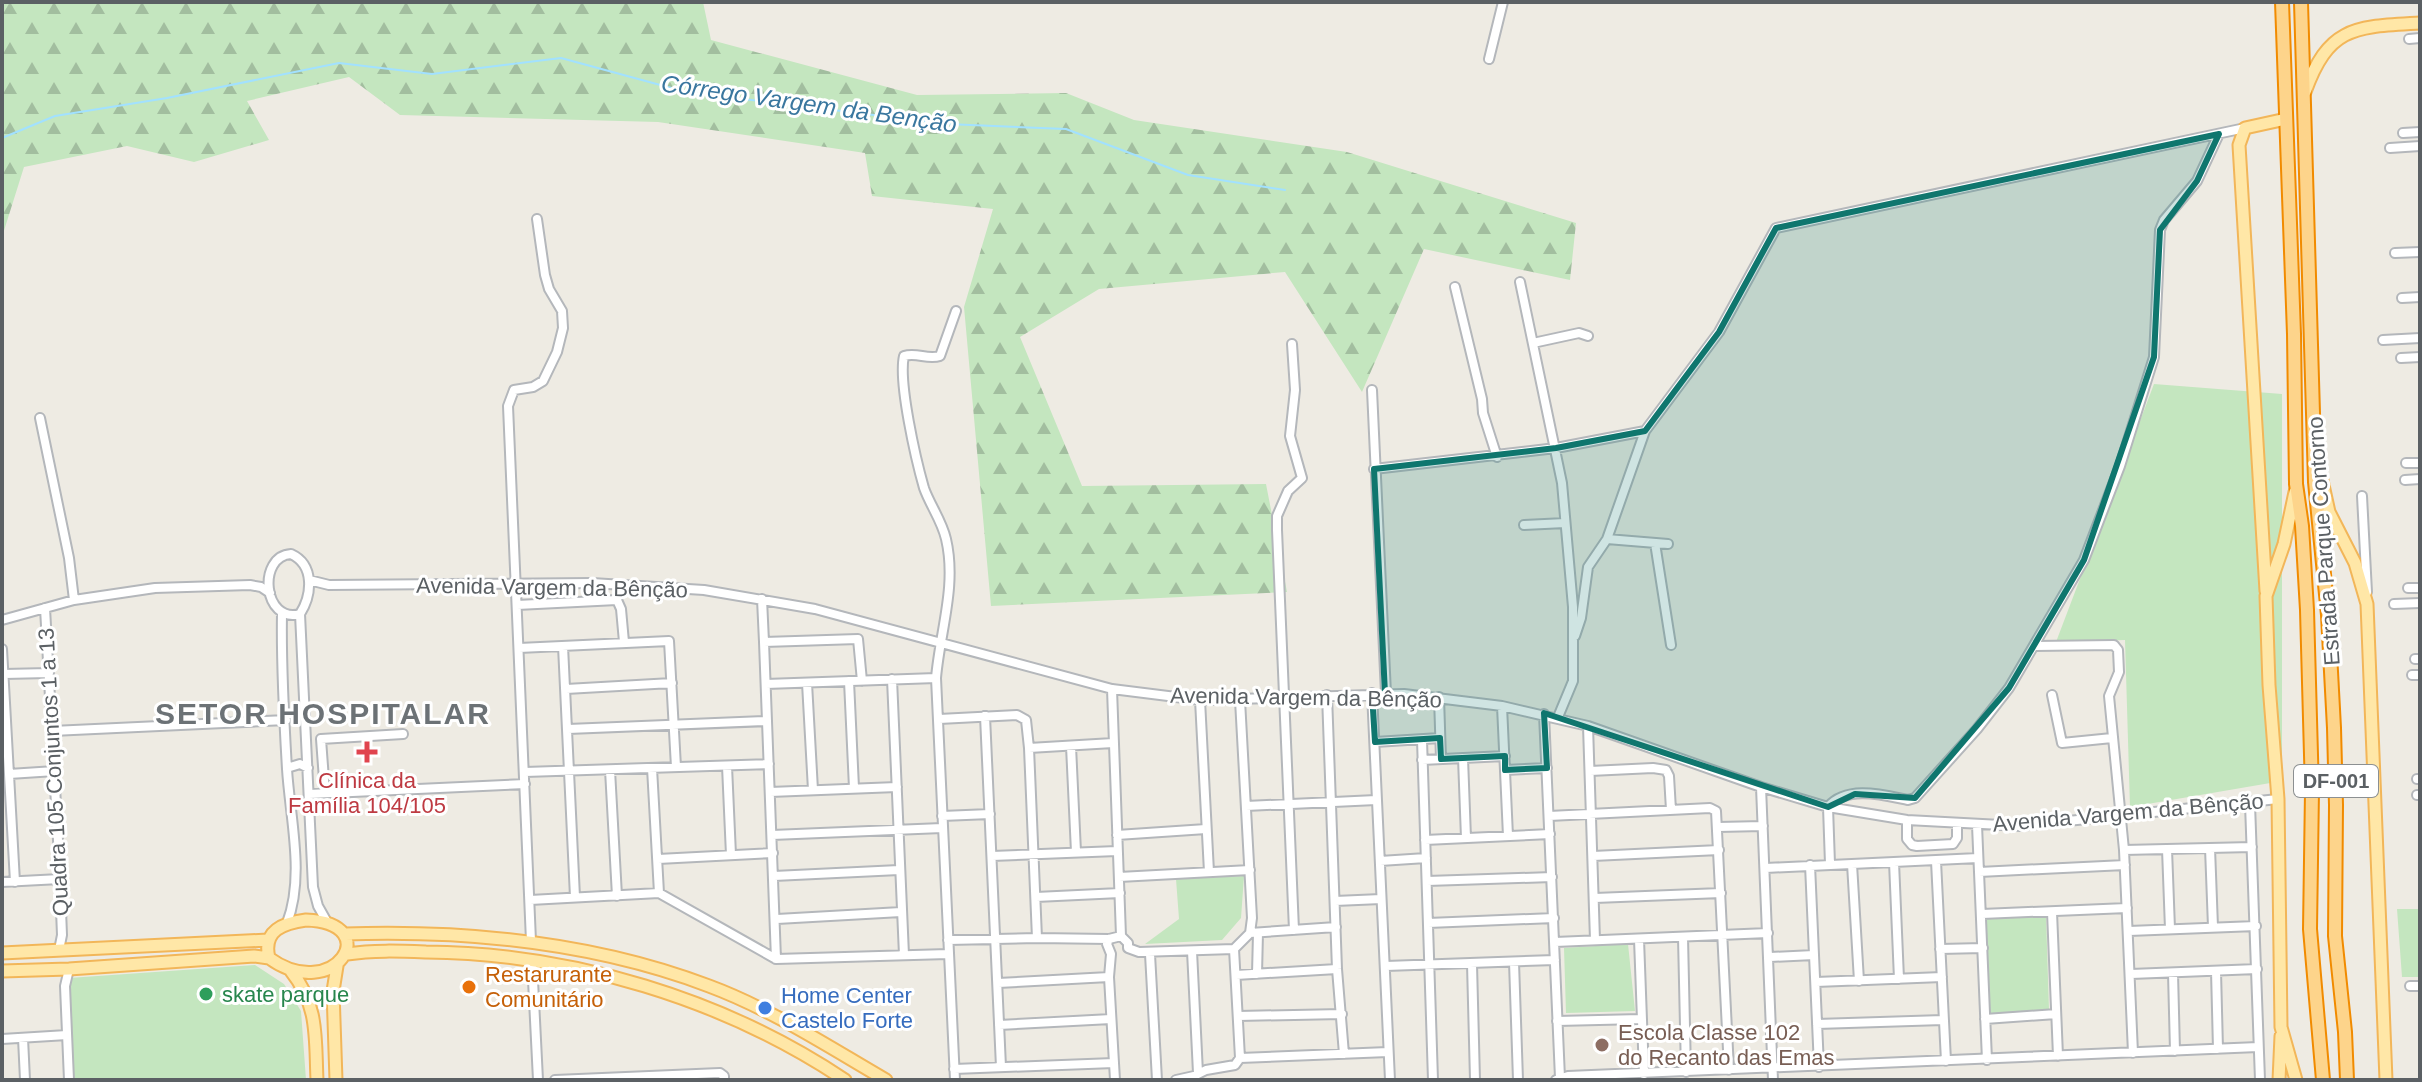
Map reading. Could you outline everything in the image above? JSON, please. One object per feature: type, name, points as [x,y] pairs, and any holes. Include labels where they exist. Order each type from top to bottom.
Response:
[{"type":"highway","name":"Estrada Parque Contorno","points":[[2282,2],[2296,484],[2302,526],[2312,776],[2310,929],[2323,1080]]},
{"type":"highway","name":"Estrada Parque Contorno","points":[[2301,2],[2315,482],[2328,615],[2336,805],[2335,936],[2347,1080]]},
{"type":"highway","points":[[2294,334],[2298,343],[2305,348],[2311,343],[2312,335]]},
{"type":"main road","points":[[2304,96],[2324,51],[2350,31],[2371,26],[2420,23]]},
{"type":"main road","points":[[2279,1080],[2278,799],[2239,145],[2245,128],[2286,119]]},
{"type":"main road","points":[[2315,445],[2329,512],[2355,563],[2367,604],[2388,1076]]},
{"type":"main road","points":[[2266,596],[2284,544],[2296,484]]},
{"type":"main road","points":[[269,958],[268,940],[273,932],[287,923],[306,920],[327,922],[345,934],[451,933],[531,941],[618,959],[719,990],[768,1012],[886,1080]]},
{"type":"main road","points":[[445,952],[454,944],[451,933]]},
{"type":"main road","points":[[336,1080],[333,991],[337,966],[347,954],[349,945],[345,934]]},
{"type":"main road","points":[[469,935],[464,946],[470,954]]},
{"type":"main road","points":[[2,953],[268,940]]},
{"type":"main road","points":[[347,954],[366,951],[445,952],[532,960],[635,983],[709,1009],[798,1052],[842,1078],[850,1072],[850,1059]]},
{"type":"main road","points":[[31,952],[37,970]]},
{"type":"main road","points":[[17,953],[10,960],[11,967],[17,971]]},
{"type":"main road","points":[[2,971],[254,956],[269,958],[291,971],[309,998],[315,1018],[317,1080]]},
{"type":"main road","points":[[291,971],[317,972],[337,966]]},
{"type":"main road","points":[[674,996],[684,990],[686,982],[682,977]]},
{"type":"main road","points":[[709,1009],[705,1005],[706,994],[719,990]]},
{"type":"main road","points":[[2281,1027],[2296,1080]]},
{"type":"main road","points":[[798,1052],[800,1040],[812,1038]]},
{"type":"street","points":[[1489,59],[1503,2]]},
{"type":"street","points":[[2409,39],[2420,38]]},
{"type":"street","points":[[1575,636],[1581,618],[1588,567],[1607,539],[1645,431],[1719,332],[1776,228],[2245,128]]},
{"type":"street","points":[[2403,133],[2420,132]]},
{"type":"street","points":[[1830,864],[1828,807],[1839,797],[1855,794],[1908,800],[1915,798],[2009,688],[2084,560],[2120,466],[2154,357],[2160,230],[2164,220],[2197,181],[2219,134]]},
{"type":"street","points":[[2390,148],[2420,146]]},
{"type":"street","points":[[531,941],[508,406],[514,390],[538,386],[548,375],[560,341],[563,319],[545,275],[537,219]]},
{"type":"street","points":[[2395,253],[2420,252]]},
{"type":"street","points":[[1520,282],[1562,483],[1575,636],[1573,681],[1558,717]]},
{"type":"street","points":[[1455,287],[1483,413],[1497,457]]},
{"type":"street","points":[[2402,298],[2420,297]]},
{"type":"street","points":[[955,1080],[936,678],[939,645],[949,606],[948,554],[945,536],[924,488],[902,364],[904,356],[909,354],[930,359],[940,356],[956,311]]},
{"type":"street","points":[[1533,343],[1579,333],[1588,336]]},
{"type":"street","points":[[2383,340],[2419,338],[2419,357],[2401,358]]},
{"type":"street","points":[[1292,344],[1295,390],[1290,436],[1302,478],[1290,487],[1277,516],[1294,930]]},
{"type":"street","points":[[1372,390],[1386,694]]},
{"type":"street","points":[[40,418],[69,558],[74,600]]},
{"type":"street","points":[[1374,469],[1497,457],[1645,431]]},
{"type":"street","points":[[2406,463],[2420,463]]},
{"type":"street","points":[[2405,480],[2420,479]]},
{"type":"street","points":[[2362,496],[2367,604]]},
{"type":"street","points":[[1524,525],[1565,523]]},
{"type":"street","points":[[1607,539],[1668,544]]},
{"type":"street","points":[[1655,543],[1671,645]]},
{"type":"street","points":[[250,585],[264,580],[279,557],[291,554],[302,561],[309,580],[310,590],[300,614],[313,887],[318,906],[327,922]]},
{"type":"street","points":[[270,573],[270,593]]},
{"type":"street","name":"Avenida Vargem da Bênção","points":[[309,580],[329,585],[649,585],[704,590],[815,609],[939,645],[1112,689],[1200,700],[1284,699],[1372,693],[1439,697],[1502,706],[1588,726],[1761,787],[1828,807],[1907,820],[2020,826],[2278,799]]},
{"type":"street","points":[[2,620],[74,600],[155,588],[250,585],[270,593],[282,614],[295,894],[287,923]]},
{"type":"street","name":"Avenida Vargem da Bênção","points":[[310,590],[329,585]]},
{"type":"street","points":[[2408,588],[2420,588]]},
{"type":"street","points":[[762,599],[777,919],[776,959]]},
{"type":"street","points":[[517,605],[617,600],[621,609],[624,642]]},
{"type":"street","points":[[2394,604],[2420,603]]},
{"type":"street","name":"Quadra 105 Conjuntos 1 a 13","points":[[45,608],[63,950]]},
{"type":"street","points":[[282,614],[300,614]]},
{"type":"street","points":[[764,642],[858,639],[862,681]]},
{"type":"street","points":[[519,648],[669,641],[676,767]]},
{"type":"street","points":[[2035,646],[2114,645],[2118,650],[2119,672],[2109,696],[2124,850],[2133,1053]]},
{"type":"street","points":[[563,646],[575,897]]},
{"type":"street","points":[[2,649],[9,774],[6,798],[13,839],[15,882]]},
{"type":"street","points":[[4,674],[49,673]]},
{"type":"street","points":[[766,684],[936,678]]},
{"type":"street","points":[[892,679],[904,955]]},
{"type":"street","points":[[849,681],[854,788]]},
{"type":"street","points":[[566,689],[672,683]]},
{"type":"street","points":[[807,683],[813,790]]},
{"type":"street","points":[[1111,954],[1121,956],[1128,948],[1128,943],[1121,936],[1112,689]]},
{"type":"street","points":[[1372,693],[1390,1080]]},
{"type":"street","points":[[1327,695],[1337,969],[1344,1054]]},
{"type":"street","points":[[2052,695],[2062,743],[2112,738]]},
{"type":"street","points":[[1439,697],[1441,759]]},
{"type":"street","points":[[1200,700],[1209,872]]},
{"type":"street","points":[[1240,700],[1257,974]]},
{"type":"street","points":[[1502,706],[1508,836]]},
{"type":"street","points":[[1544,714],[1558,1079],[2258,1047]]},
{"type":"street","points":[[939,719],[1017,715],[1024,717],[1027,723],[1037,938]]},
{"type":"street","points":[[985,716],[1001,1067]]},
{"type":"street","points":[[52,731],[286,720]]},
{"type":"street","points":[[568,729],[767,721]]},
{"type":"street","points":[[1588,726],[1595,940]]},
{"type":"street","points":[[325,793],[321,739],[403,734]]},
{"type":"street","points":[[1375,742],[1440,738]]},
{"type":"street","points":[[1422,740],[1433,1080]]},
{"type":"street","points":[[1029,748],[1113,743]]},
{"type":"street","points":[[1071,746],[1076,852]]},
{"type":"street","points":[[1422,760],[1505,756]]},
{"type":"street","points":[[1463,758],[1466,838]]},
{"type":"street","points":[[287,768],[300,764],[308,768]]},
{"type":"street","points":[[525,772],[769,764]]},
{"type":"street","points":[[727,766],[731,855]]},
{"type":"street","points":[[652,768],[659,893]]},
{"type":"street","points":[[1505,770],[1547,768]]},
{"type":"street","points":[[610,770],[617,896]]},
{"type":"street","points":[[1590,771],[1666,770],[1671,810]]},
{"type":"street","points":[[9,774],[55,771]]},
{"type":"street","points":[[309,794],[525,784]]},
{"type":"street","points":[[770,792],[897,787]]},
{"type":"street","points":[[1761,787],[1773,1080]]},
{"type":"street","points":[[1246,806],[1376,800]]},
{"type":"street","points":[[2250,804],[2260,1080]]},
{"type":"street","points":[[1549,816],[1714,809],[1718,827],[1729,1070]]},
{"type":"street","points":[[942,816],[990,814]]},
{"type":"street","points":[[1907,820],[1907,839],[1917,846],[1953,844],[1957,838],[1957,824]]},
{"type":"street","points":[[291,823],[303,828],[310,824]]},
{"type":"street","points":[[1977,825],[1987,1060]]},
{"type":"street","points":[[1718,827],[1763,826]]},
{"type":"street","points":[[772,835],[942,828]]},
{"type":"street","points":[[1117,835],[1206,829]]},
{"type":"street","points":[[1425,840],[1550,834]]},
{"type":"street","points":[[2,839],[13,839]]},
{"type":"street","points":[[2124,850],[2252,847]]},
{"type":"street","points":[[2210,848],[2213,927]]},
{"type":"street","points":[[2167,849],[2170,929]]},
{"type":"street","points":[[1593,856],[1719,850]]},
{"type":"street","points":[[992,856],[1117,851]]},
{"type":"street","points":[[658,859],[773,853]]},
{"type":"street","points":[[1380,861],[1426,858]]},
{"type":"street","points":[[1766,868],[1978,858]]},
{"type":"street","points":[[1936,861],[1946,1061]]},
{"type":"street","points":[[1894,862],[1899,979]]},
{"type":"street","points":[[1852,864],[1859,981]]},
{"type":"street","points":[[1810,865],[1819,1067]]},
{"type":"street","points":[[1979,872],[2125,865]]},
{"type":"street","points":[[774,876],[899,870]]},
{"type":"street","points":[[1119,877],[1250,870]]},
{"type":"street","points":[[1427,881],[1552,877]]},
{"type":"street","points":[[2,882],[60,879]]},
{"type":"street","points":[[530,900],[659,893],[776,959],[948,954]]},
{"type":"street","points":[[1036,897],[1120,893]]},
{"type":"street","points":[[1595,898],[1721,893]]},
{"type":"street","points":[[1335,901],[1381,899]]},
{"type":"street","points":[[1982,914],[2127,908]]},
{"type":"street","points":[[777,919],[901,912]]},
{"type":"street","points":[[2052,912],[2058,1056]]},
{"type":"street","points":[[1428,923],[1554,918]]},
{"type":"street","points":[[2129,931],[2256,926]]},
{"type":"street","points":[[1128,948],[1150,954],[1234,949],[1254,933],[1336,927]]},
{"type":"street","points":[[1555,942],[1768,933]]},
{"type":"street","points":[[948,940],[1109,939],[1121,936]]},
{"type":"street","points":[[1683,937],[1686,1072]]},
{"type":"street","points":[[1109,939],[1115,1080]]},
{"type":"street","points":[[1639,939],[1644,1074]]},
{"type":"street","points":[[1940,949],[1983,948]]},
{"type":"street","points":[[1176,1080],[1235,1065],[1240,1058],[1234,949]]},
{"type":"street","points":[[1192,951],[1198,1073]]},
{"type":"street","points":[[1150,954],[1157,1080]]},
{"type":"street","points":[[1770,957],[1814,955]]},
{"type":"street","points":[[532,960],[538,1080]]},
{"type":"street","points":[[1386,966],[1555,960]]},
{"type":"street","points":[[1514,962],[1518,1080]]},
{"type":"street","points":[[1472,964],[1475,1080]]},
{"type":"street","points":[[63,969],[69,1080]]},
{"type":"street","points":[[1236,975],[1337,969]]},
{"type":"street","points":[[2131,974],[2257,969]]},
{"type":"street","points":[[2216,971],[2218,1049]]},
{"type":"street","points":[[2173,973],[2175,1051]]},
{"type":"street","points":[[998,983],[1109,977]]},
{"type":"street","points":[[1816,982],[1942,977]]},
{"type":"street","points":[[2410,986],[2420,986]]},
{"type":"street","points":[[1238,1016],[1342,1014]]},
{"type":"street","points":[[1985,1019],[2056,1014]]},
{"type":"street","points":[[999,1025],[1111,1019]]},
{"type":"street","points":[[1557,1021],[1641,1019]]},
{"type":"street","points":[[1817,1024],[1943,1020]]},
{"type":"street","points":[[2,1039],[67,1035]]},
{"type":"street","points":[[23,1038],[25,1080]]},
{"type":"street","points":[[1240,1058],[1388,1052]]},
{"type":"street","points":[[954,1069],[1114,1063]]},
{"type":"street","points":[[555,1080],[680,1078],[720,1073],[724,1080]]},
{"type":"highlighted area","points":[[2219,134],[2197,181],[2160,230],[2154,357],[2084,560],[2009,688],[1915,798],[1855,794],[1828,807],[1544,713],[1547,768],[1505,770],[1505,756],[1441,759],[1440,738],[1375,742],[1372,693],[1385,694],[1374,469],[1556,448],[1645,431],[1719,332],[1776,228]]},
{"type":"green space","points":[[4,2],[703,2],[711,40],[917,95],[1066,93],[1134,120],[1347,152],[1576,223],[1570,280],[1424,249],[1362,392],[1285,272],[1099,289],[1020,337],[1082,486],[1266,484],[1287,592],[991,606],[964,307],[993,209],[872,196],[865,153],[658,122],[400,115],[349,77],[247,101],[269,140],[194,162],[127,146],[24,167],[2,237]]},
{"type":"green space","points":[[2154,384],[2282,394],[2282,781],[2130,807],[2125,640],[2056,642]]},
{"type":"green space","points":[[1244,876],[1241,918],[1222,940],[1145,944],[1179,919],[1176,879]]},
{"type":"green space","points":[[2397,909],[2420,909],[2420,977],[2402,977]]},
{"type":"green space","points":[[2046,916],[2049,1010],[1989,1016],[1986,917]]},
{"type":"green space","points":[[1628,944],[1635,1011],[1566,1013],[1564,948]]},
{"type":"green space","points":[[255,965],[284,984],[301,1011],[306,1080],[74,1080],[69,978]]},
{"type":"waterway","name":"Córrego Vargem da Benção","points":[[2,138],[55,116],[167,98],[339,63],[432,74],[561,58],[686,92],[947,124],[1066,129],[1188,175],[1285,190]]},
{"type":"place","name":"Clínica da Família 104/105","points":[[367,752]]},
{"type":"place","name":"Restarurante Comunitário","points":[[469,987]]},
{"type":"place","name":"skate parque","points":[[206,994]]},
{"type":"place","name":"Home Center Castelo Forte","points":[[765,1008]]},
{"type":"place","name":"Escola Classe 102 do Recanto das Emas","points":[[1602,1045]]},
{"type":"district","name":"SETOR HOSPITALAR","points":[[323,714]]}]
